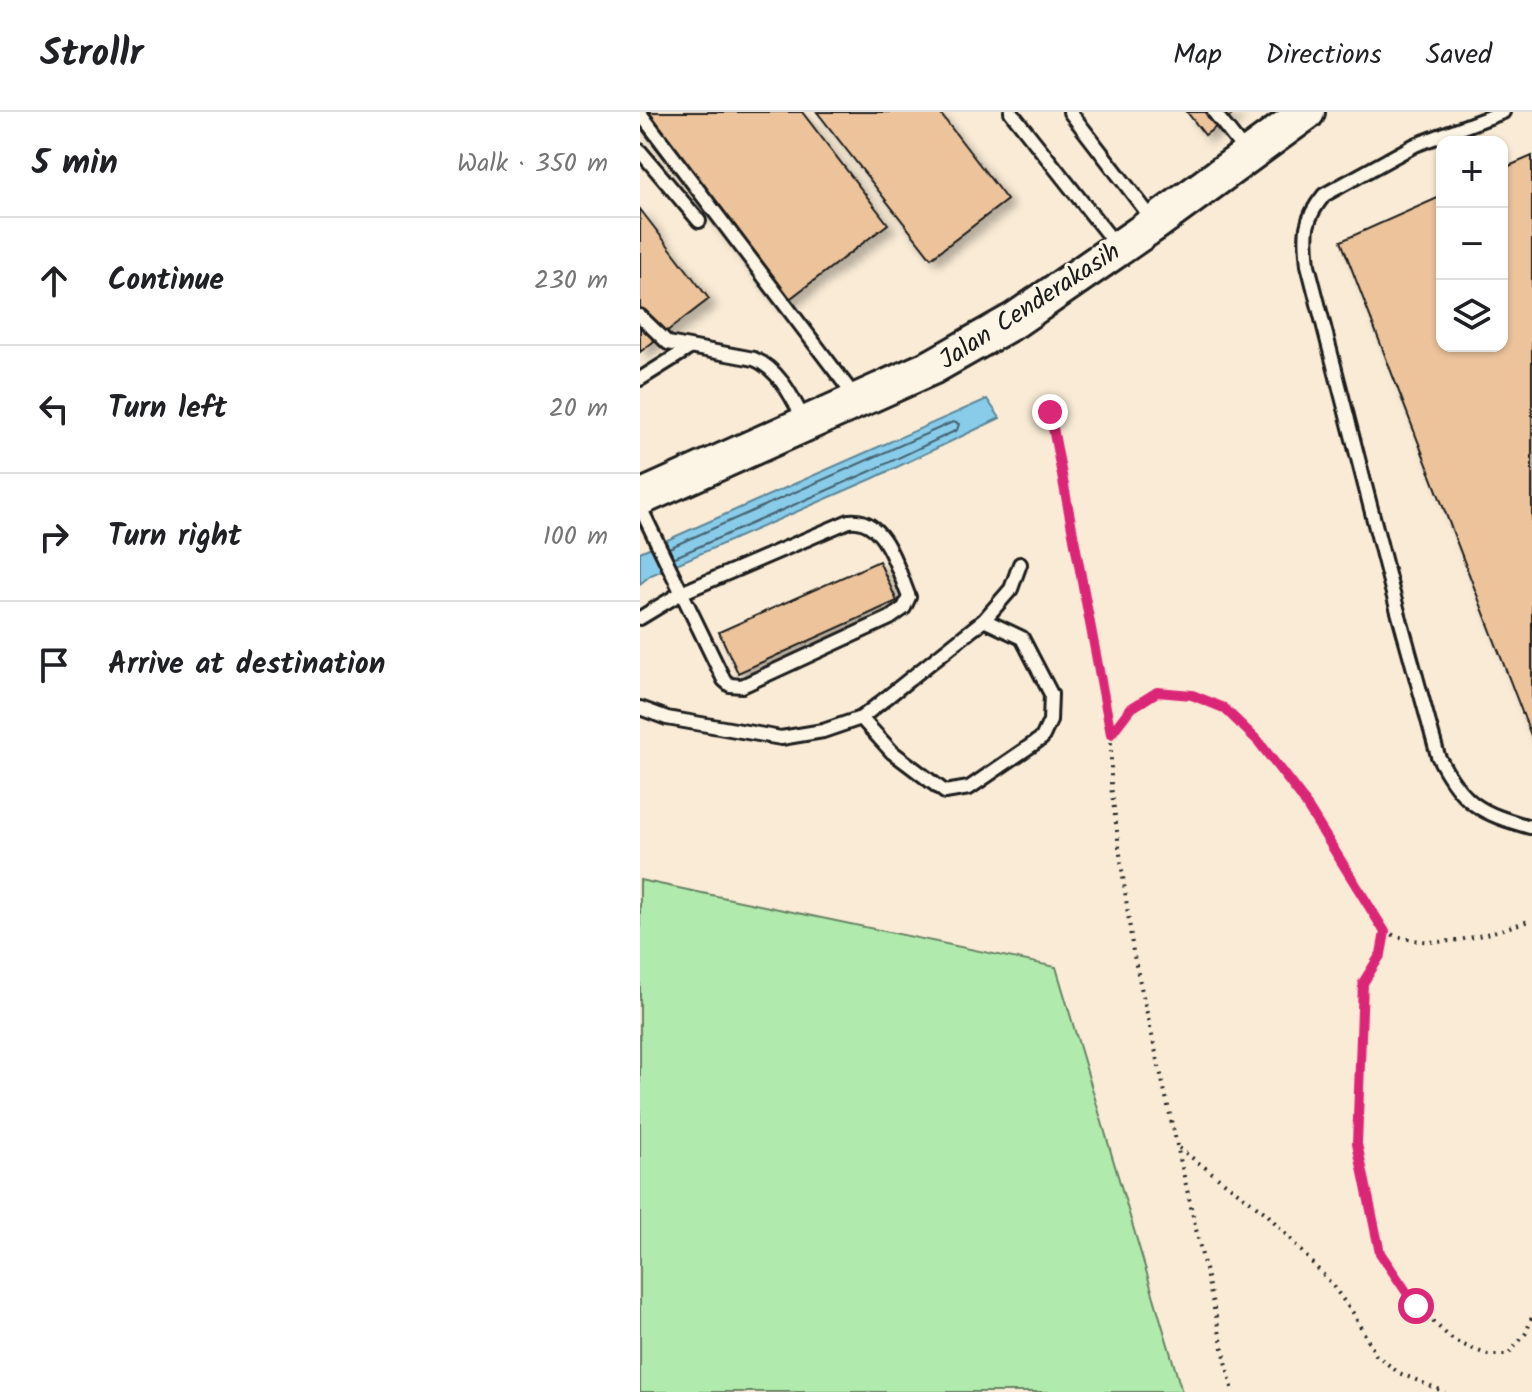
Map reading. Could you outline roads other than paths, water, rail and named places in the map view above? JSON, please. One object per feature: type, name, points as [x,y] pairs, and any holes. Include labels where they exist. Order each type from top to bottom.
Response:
[{"type":"street","name":"Jalan Cenderakasih","points":[[640,498],[932,367],[1015,320],[1155,223],[1293,116]]},
{"type":"lane","points":[[1011,112],[1118,248]]},
{"type":"lane","points":[[1070,112],[1155,223]]},
{"type":"lane","points":[[1214,112],[1247,154]]},
{"type":"lane","points":[[1503,112],[1415,145],[1335,188],[1314,207],[1305,227],[1308,265],[1438,756],[1450,778],[1473,803],[1490,816],[1530,827]]},
{"type":"lane","points":[[640,113],[857,400]]},
{"type":"lane","points":[[640,151],[699,221]]},
{"type":"lane","points":[[640,316],[668,343],[765,363],[777,375],[805,423]]},
{"type":"lane","points":[[640,379],[688,349]]},
{"type":"lane","points":[[640,507],[672,575],[681,593],[724,680],[730,685],[742,686],[890,618],[904,608],[909,597],[882,537],[871,523],[861,520],[849,521],[681,593],[640,618]]},
{"type":"lane","points":[[640,708],[667,718],[781,738],[823,731],[861,718],[984,620],[1011,589],[1020,564]]},
{"type":"lane","points":[[861,718],[892,752],[945,792],[969,788],[1042,738],[1050,721],[1051,694],[1022,638],[984,620]]},
{"type":"water","points":[[987,399],[1000,418],[874,478],[651,575],[640,584],[640,552]]}]
